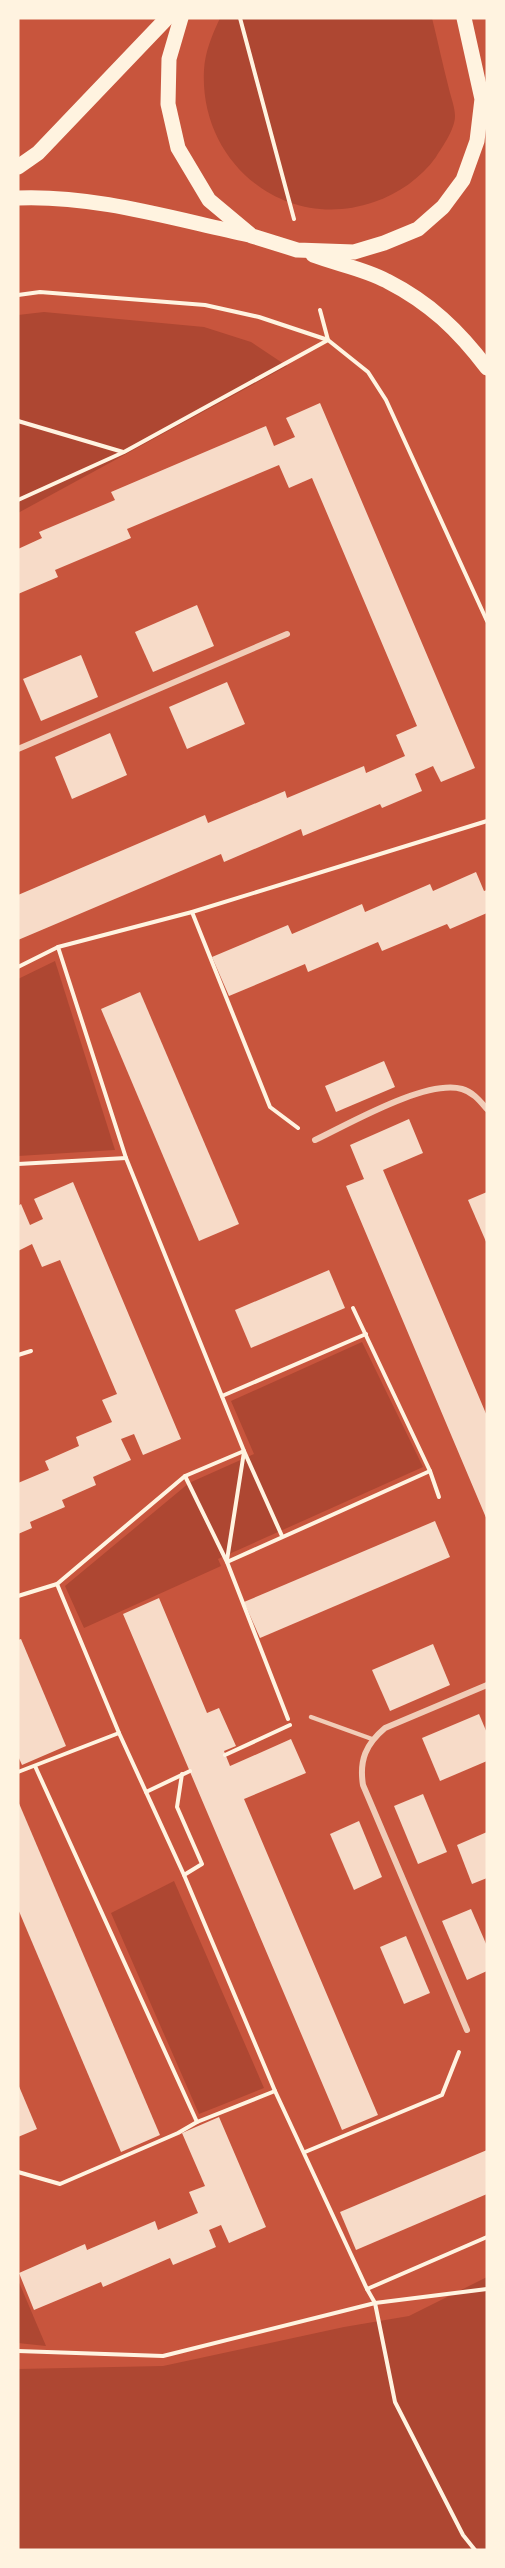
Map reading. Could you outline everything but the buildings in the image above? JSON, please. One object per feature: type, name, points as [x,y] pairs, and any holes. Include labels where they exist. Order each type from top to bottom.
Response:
[{"type":"main road","points":[[18,167],[38,153],[167,18]]},
{"type":"main road","points":[[181,18],[169,59],[168,104],[178,148],[210,200],[252,236]]},
{"type":"main road","points":[[464,18],[487,117]]},
{"type":"main road","points":[[297,250],[354,252],[418,229],[443,207],[463,180],[477,141],[482,99]]},
{"type":"main road","points":[[18,198],[46,197],[95,201],[252,236],[386,280],[431,308],[463,336],[487,368]]},
{"type":"street","points":[[18,749],[287,634]]},
{"type":"street","points":[[315,1140],[418,1092],[442,1086],[463,1089],[477,1097],[487,1109]]},
{"type":"street","points":[[468,2030],[363,1785],[362,1761],[372,1739],[385,1728],[487,1685]]},
{"type":"lane","points":[[311,1717],[372,1739]]},
{"type":"path","points":[[240,18],[295,223]]},
{"type":"path","points":[[18,295],[40,292],[205,305],[260,317],[328,340],[368,372],[386,400],[487,621]]},
{"type":"path","points":[[320,310],[328,340]]},
{"type":"path","points":[[18,500],[124,452],[328,340]]},
{"type":"path","points":[[18,422],[124,452]]},
{"type":"path","points":[[18,967],[58,947],[192,912],[487,821]]},
{"type":"path","points":[[192,912],[270,1107],[315,1140]]},
{"type":"path","points":[[58,947],[126,1158],[244,1451],[282,1536]]},
{"type":"path","points":[[18,1164],[126,1158]]},
{"type":"path","points":[[353,1308],[430,1471],[439,1497]]},
{"type":"path","points":[[222,1396],[366,1334]]},
{"type":"path","points":[[18,1355],[31,1351]]},
{"type":"path","points":[[18,1596],[57,1584],[185,1476],[244,1451]]},
{"type":"path","points":[[227,1562],[244,1451]]},
{"type":"path","points":[[227,1562],[430,1471]]},
{"type":"path","points":[[185,1476],[227,1562],[290,1725]]},
{"type":"path","points":[[57,1584],[119,1733],[184,1875],[275,2091],[375,2303],[395,2402],[463,2535],[475,2550]]},
{"type":"path","points":[[225,1755],[311,1717]]},
{"type":"path","points":[[18,1773],[119,1733]]},
{"type":"path","points":[[35,1766],[197,2122]]},
{"type":"path","points":[[146,1792],[190,1771]]},
{"type":"path","points":[[182,1774],[177,1807],[202,1864],[184,1875]]},
{"type":"path","points":[[305,2152],[442,2095],[468,2030]]},
{"type":"path","points":[[18,2172],[60,2184],[178,2133],[197,2122],[275,2091]]},
{"type":"path","points":[[367,2289],[487,2237]]},
{"type":"path","points":[[18,2351],[163,2356],[375,2303],[487,2289]]},
{"type":"shaded area","points":[[220,18],[432,18],[455,113],[448,137],[430,165],[416,178],[392,195],[374,202],[341,209],[309,208],[280,198],[254,182],[232,161],[216,134],[206,104],[204,70],[206,57]]},
{"type":"shaded area","points":[[44,312],[204,327],[251,342],[287,366],[18,513],[18,315]]},
{"type":"shaded area","points":[[55,961],[115,1150],[18,1156],[18,979]]},
{"type":"shaded area","points":[[362,1342],[423,1467],[218,1559],[221,1566],[84,1628],[65,1586],[189,1483],[254,1454],[231,1401]]},
{"type":"shaded area","points":[[174,1881],[264,2088],[199,2114],[111,1913]]},
{"type":"shaded area","points":[[487,2277],[487,2550],[18,2550],[18,2369],[163,2366],[344,2327],[409,2316]]},
{"type":"shaded area","points":[[18,2280],[46,2346],[18,2343]]}]
